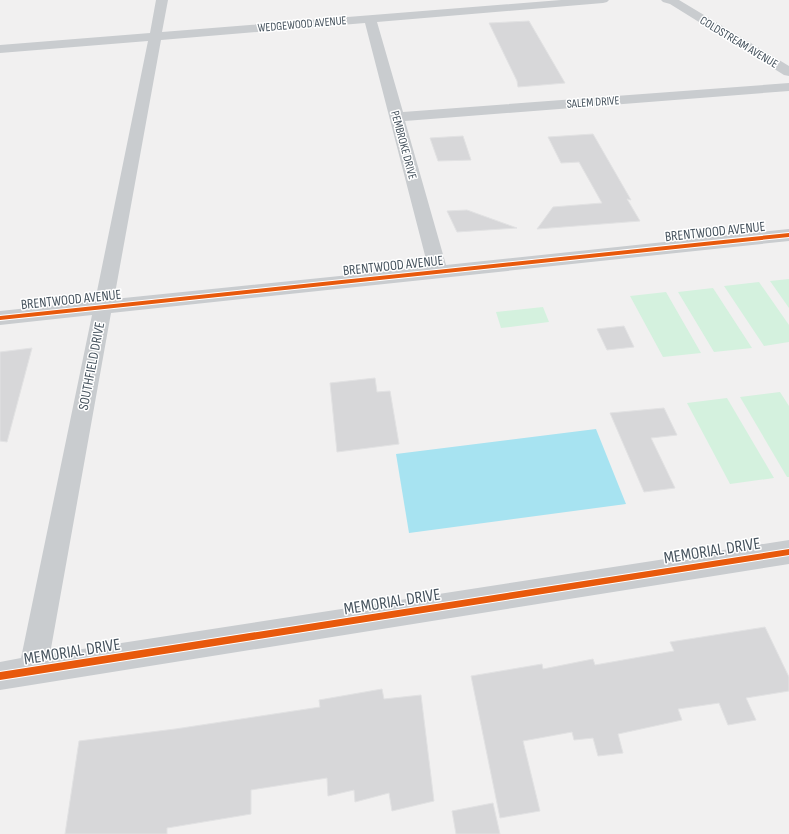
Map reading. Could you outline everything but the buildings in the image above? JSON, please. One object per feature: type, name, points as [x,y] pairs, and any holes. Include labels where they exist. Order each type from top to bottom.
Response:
[{"type":"street","name":"SOUTHFIELD DRIVE","points":[[33,671],[162,0]]},
{"type":"street","name":"WEDGEWOOD AVENUE","points":[[0,49],[370,19],[512,4],[603,0]]},
{"type":"street","name":"COLDSTREAM AVENUE","points":[[667,0],[674,2],[789,72]]},
{"type":"street","name":"PEMBROKE DRIVE","points":[[370,19],[439,272]]},
{"type":"street","name":"SALEM DRIVE","points":[[397,118],[789,87]]},
{"type":"street","name":"BRENTWOOD AVENUE","points":[[0,318],[789,235]]},
{"type":"street","name":"MEMORIAL DRIVE","points":[[0,676],[789,552]]},
{"type":"green space","points":[[789,279],[789,308],[770,281]]},
{"type":"green space","points":[[759,282],[789,325],[789,342],[764,346],[724,286]]},
{"type":"green space","points":[[713,288],[752,348],[714,352],[678,292]]},
{"type":"green space","points":[[666,292],[701,353],[663,357],[630,296]]},
{"type":"green space","points":[[543,307],[549,322],[501,328],[496,312]]},
{"type":"green space","points":[[780,392],[789,406],[789,477],[787,477],[740,397]]},
{"type":"green space","points":[[727,398],[774,478],[730,484],[687,403]]},
{"type":"water","points":[[596,429],[626,504],[409,533],[396,454]]},
{"type":"cycle path","points":[[0,318],[789,235]]},
{"type":"cycle path","points":[[0,676],[789,552]]}]
